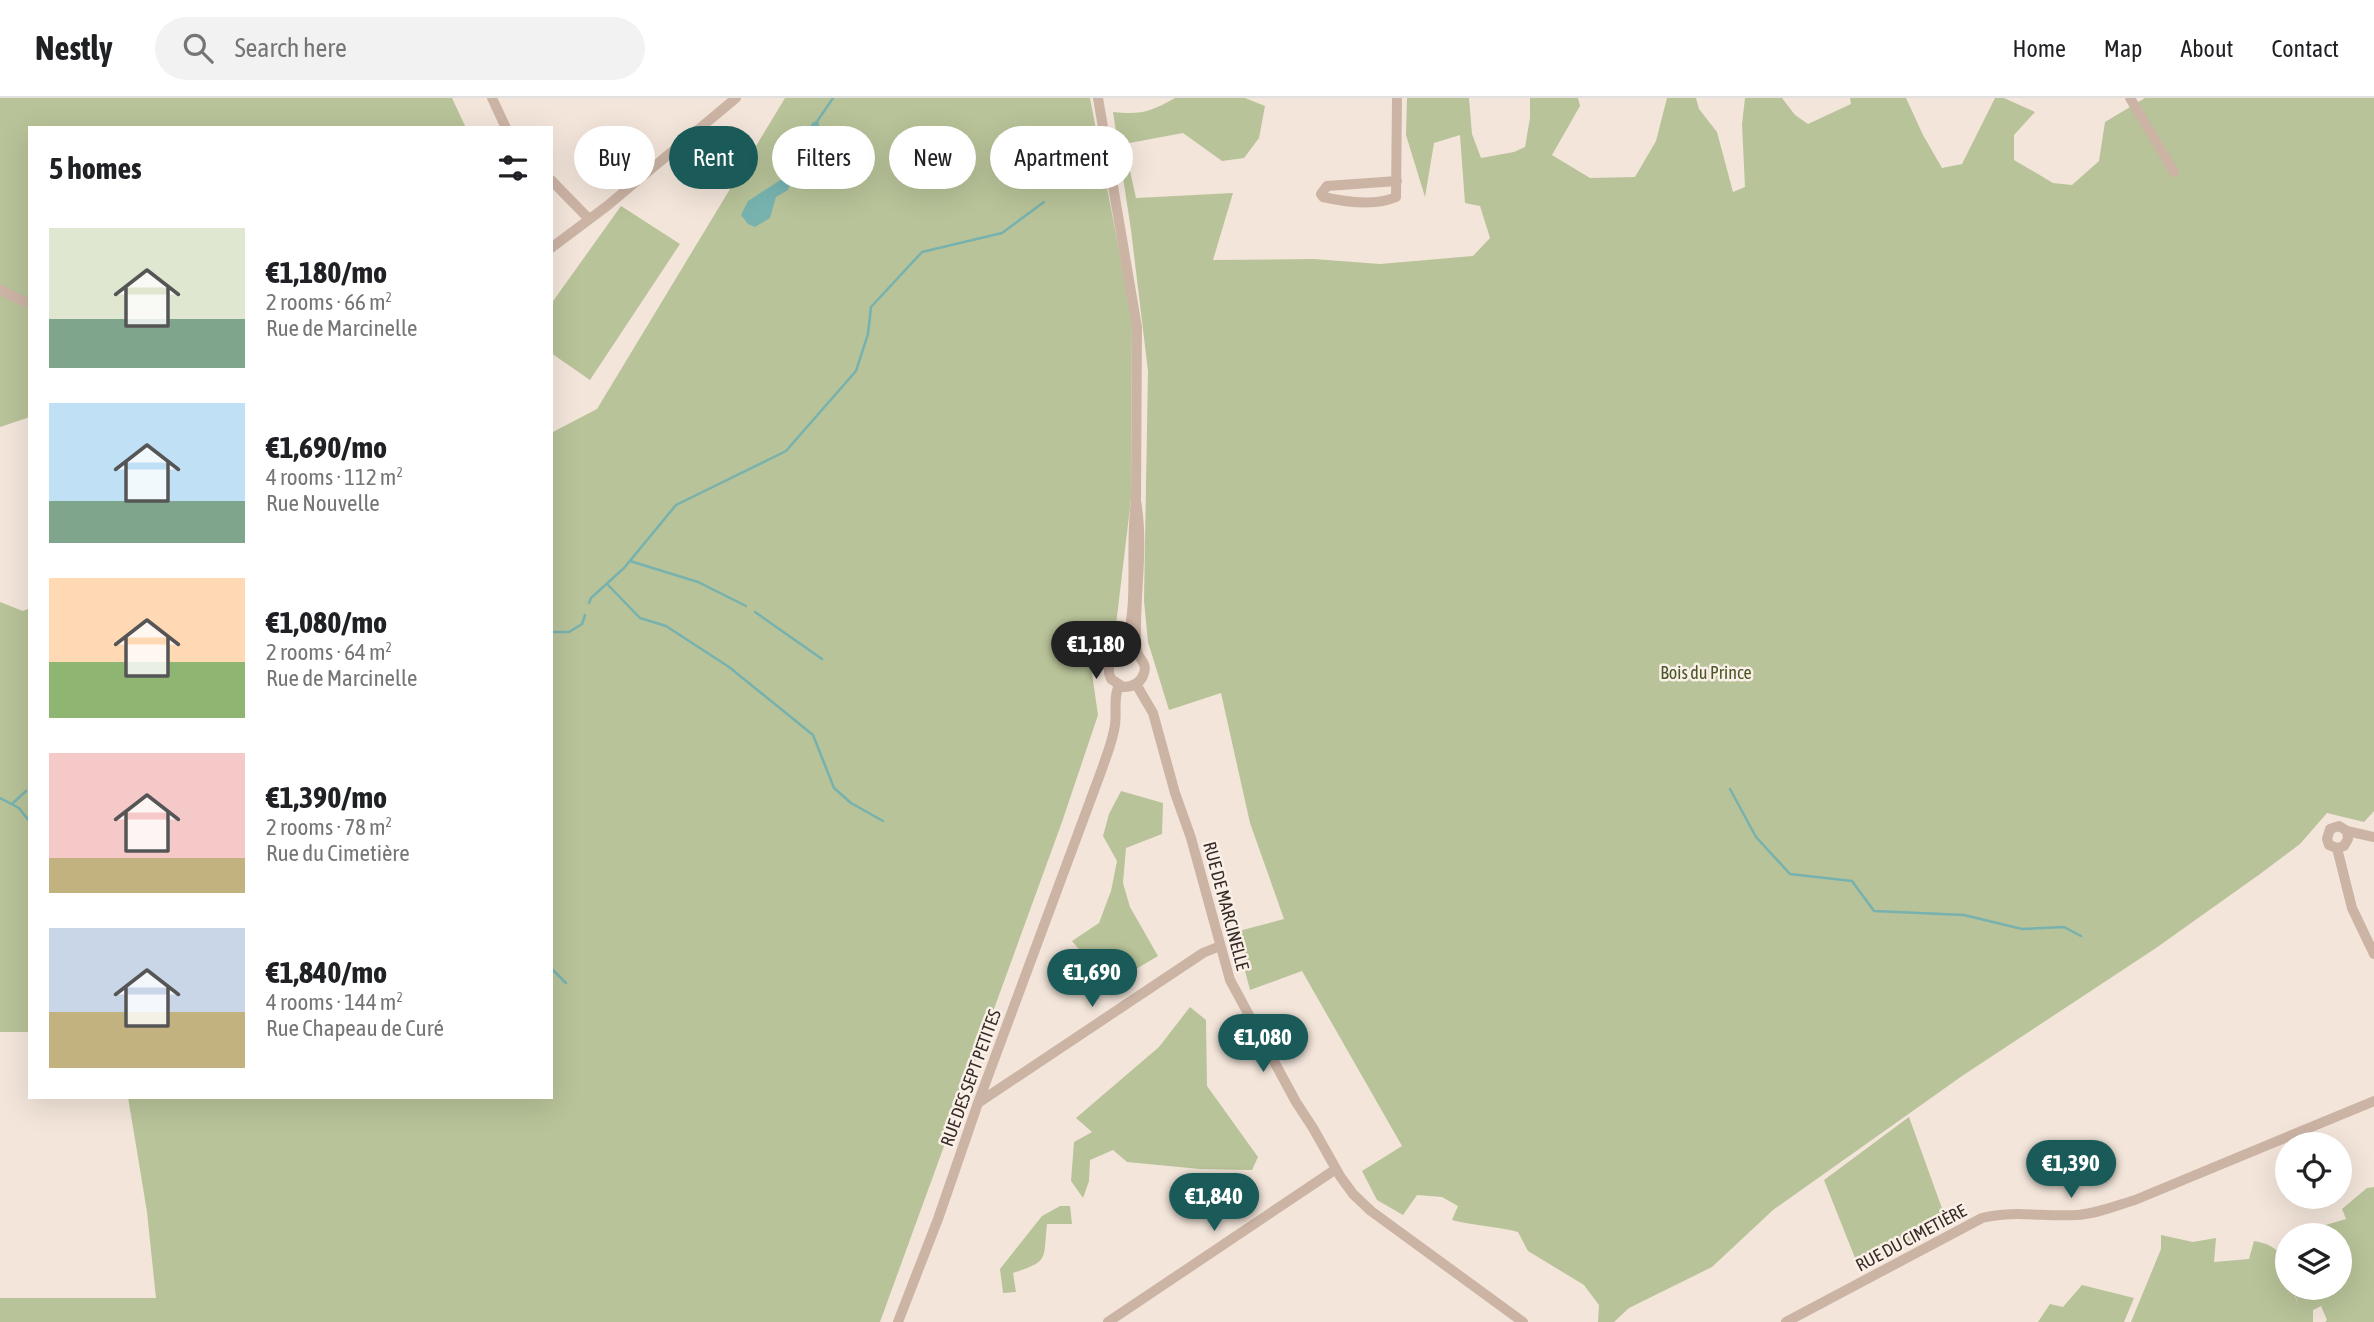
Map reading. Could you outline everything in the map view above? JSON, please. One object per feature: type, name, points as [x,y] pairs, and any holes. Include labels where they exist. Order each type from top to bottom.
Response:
[{"type":"street","points":[[492,98],[505,126]]},
{"type":"street","points":[[553,246],[736,98]]},
{"type":"street","points":[[1098,98],[1132,288],[1138,338],[1131,616],[1128,638],[1122,651],[1112,657],[1108,668],[1111,679],[1119,685],[1130,687],[1141,681],[1145,670],[1138,654],[1136,638],[1140,520],[1136,500]]},
{"type":"street","points":[[1396,98],[1397,181],[1396,197],[1384,202],[1332,199],[1321,194],[1327,186],[1397,181]]},
{"type":"street","points":[[2130,98],[2174,172]]},
{"type":"street","points":[[553,182],[589,219]]},
{"type":"street","points":[[0,290],[28,303]]},
{"type":"street","points":[[1122,651],[1138,654]]},
{"type":"street","name":"RUE DE MARCINELLE","points":[[1136,684],[1153,712],[1175,791],[1189,829],[1227,972],[1296,1102],[1336,1170],[1351,1192],[1371,1211],[1523,1322]]},
{"type":"street","name":"RUE DES SEPT PETITES","points":[[898,1322],[1109,747],[1115,725],[1115,699],[1119,685]]},
{"type":"street","points":[[2346,830],[2348,842],[2337,848],[2329,845],[2327,834],[2334,827],[2346,830],[2374,837]]},
{"type":"street","points":[[2337,848],[2352,908],[2374,954]]},
{"type":"street","points":[[978,1103],[1203,953],[1220,946]]},
{"type":"street","name":"RUE DU CIMETIÈRE","points":[[1786,1322],[1982,1218],[2003,1214],[2079,1215],[2099,1211],[2135,1199],[2374,1101]]},
{"type":"street","points":[[1108,1322],[1336,1170]]},
{"type":"green space","points":[[0,98],[452,98],[465,126],[28,126],[28,418],[0,427]]},
{"type":"green space","points":[[785,98],[1090,98],[1095,126],[990,126],[990,189],[1107,189],[1132,318],[1131,499],[1116,625],[1089,653],[1098,715],[1062,822],[880,1322],[0,1322],[0,1298],[156,1298],[147,1212],[128,1099],[553,1099],[553,432],[597,409],[730,189],[758,189],[758,143]]},
{"type":"green space","name":"Bois du Prince","points":[[1175,98],[1245,98],[1265,106],[1259,138],[1244,158],[1222,161],[1183,133],[1133,142],[1133,126],[1115,126],[1113,112],[1131,113],[1159,107]]},
{"type":"green space","name":"Bois du Prince","points":[[1407,98],[1469,98],[1472,134],[1481,158],[1514,152],[1525,147],[1530,98],[1578,98],[1580,106],[1552,155],[1590,178],[1635,177],[1656,141],[1667,98],[1696,98],[1699,109],[1717,132],[1733,192],[1745,187],[1742,124],[1745,98],[1782,98],[1795,115],[1808,124],[1851,104],[1850,98],[1906,98],[1942,168],[1962,164],[1995,98],[2004,98],[2035,112],[2014,135],[2014,160],[2053,183],[2072,185],[2099,161],[2105,122],[2145,98],[2374,98],[2374,811],[2364,822],[2327,813],[2300,844],[2260,874],[2156,948],[1962,1076],[1773,1210],[1712,1267],[1629,1308],[1614,1322],[1598,1322],[1599,1305],[1584,1285],[1528,1251],[1518,1232],[1452,1220],[1458,1206],[1442,1197],[1417,1195],[1403,1215],[1377,1200],[1362,1171],[1402,1146],[1302,971],[1250,990],[1235,932],[1284,919],[1250,823],[1221,693],[1169,710],[1148,642],[1144,601],[1148,371],[1125,189],[1133,189],[1133,184],[1136,198],[1233,193],[1213,260],[1314,259],[1380,264],[1473,256],[1490,238],[1480,206],[1465,203],[1460,135],[1434,143],[1425,197],[1406,135]]},
{"type":"green space","points":[[621,206],[680,244],[590,380],[553,354],[553,301]]},
{"type":"green space","points":[[0,602],[23,611],[28,609],[28,1032],[0,1032]]},
{"type":"green space","points":[[1121,791],[1163,803],[1162,834],[1126,848],[1123,883],[1130,907],[1158,956],[1109,985],[1072,941],[1099,923],[1111,891],[1117,861],[1103,836],[1109,814]]},
{"type":"green space","points":[[1190,1007],[1206,1020],[1207,1086],[1258,1157],[1252,1170],[1200,1169],[1127,1162],[1113,1150],[1090,1160],[1089,1181],[1083,1198],[1071,1181],[1074,1142],[1092,1132],[1076,1118],[1159,1047]]},
{"type":"green space","points":[[1909,1117],[1948,1225],[1859,1268],[1824,1180]]},
{"type":"green space","points":[[2374,1187],[2374,1322],[2325,1322],[2327,1320],[2321,1306],[2313,1310],[2313,1322],[2131,1322],[2161,1249],[2161,1235],[2193,1242],[2216,1238],[2214,1262],[2249,1259],[2254,1241],[2264,1243],[2275,1250],[2275,1300],[2296,1300],[2298,1306],[2297,1300],[2352,1300],[2352,1223],[2332,1223],[2346,1219],[2342,1209],[2352,1209],[2352,1201],[2367,1188]]},
{"type":"green space","points":[[1060,1206],[1070,1206],[1072,1224],[1047,1224],[1042,1258],[1039,1262],[1013,1273],[1016,1292],[1003,1293],[1000,1269],[1042,1216]]},
{"type":"green space","points":[[2082,1285],[2134,1298],[2124,1322],[2038,1322],[2050,1304],[2063,1307]]},
{"type":"water","points":[[818,120],[819,125],[811,126]]},
{"type":"water","points":[[772,185],[772,189],[788,189],[776,197],[770,218],[755,227],[748,224],[741,215],[748,201]]},
{"type":"waterway","points":[[818,120],[833,98]]},
{"type":"waterway","points":[[589,603],[591,598],[624,568],[676,505],[786,451],[856,371],[868,334],[871,307],[922,252],[1002,233],[1044,202]]},
{"type":"waterway","points":[[630,561],[698,582],[746,606]]},
{"type":"waterway","points":[[607,584],[640,618],[666,626],[729,667],[813,735],[834,788],[851,803],[883,821]]},
{"type":"waterway","points":[[755,612],[822,659]]},
{"type":"waterway","points":[[553,632],[569,632],[582,624],[585,615]]},
{"type":"waterway","points":[[1730,789],[1756,837],[1790,874],[1852,881],[1874,911],[1964,915],[2022,929],[2064,927],[2081,936]]},
{"type":"waterway","points":[[13,803],[26,791]]},
{"type":"waterway","points":[[0,798],[19,808],[28,819]]},
{"type":"waterway","points":[[553,970],[566,983]]}]
